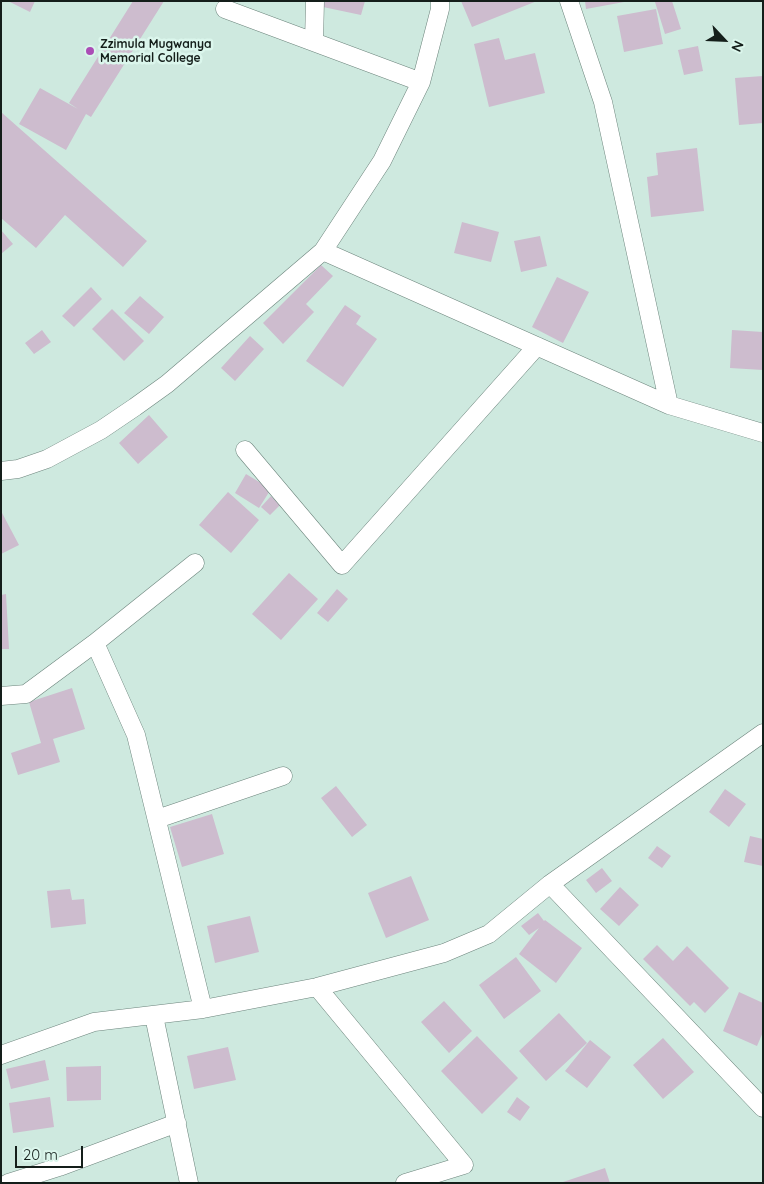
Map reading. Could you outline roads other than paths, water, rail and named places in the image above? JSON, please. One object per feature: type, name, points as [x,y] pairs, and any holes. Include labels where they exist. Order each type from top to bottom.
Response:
[{"type":"street","points":[[314,42],[315,1]]},
{"type":"street","points":[[1,471],[18,469],[47,460],[136,408],[187,367],[322,251],[382,161],[421,82],[440,9],[440,1]]},
{"type":"street","points":[[569,1],[603,102],[669,404]]},
{"type":"street","points":[[225,9],[421,82]]},
{"type":"street","points":[[322,251],[669,404],[763,433]]},
{"type":"street","points":[[245,450],[342,565],[537,346]]},
{"type":"street","points":[[1,696],[26,694],[195,563]]},
{"type":"street","points":[[95,642],[136,735],[203,1009]]},
{"type":"street","points":[[1,1055],[94,1022],[203,1009],[317,987],[444,953],[490,934],[550,884],[763,734]]},
{"type":"street","points":[[157,819],[283,776]]},
{"type":"street","points":[[550,884],[763,1108]]},
{"type":"street","points":[[317,987],[464,1165],[405,1183]]},
{"type":"street","points":[[154,1016],[189,1183]]},
{"type":"street","points":[[8,1183],[61,1175],[177,1123]]},
{"type":"place","name":"Zzimula Mugwanya Memorial College","points":[[90,51]]}]
